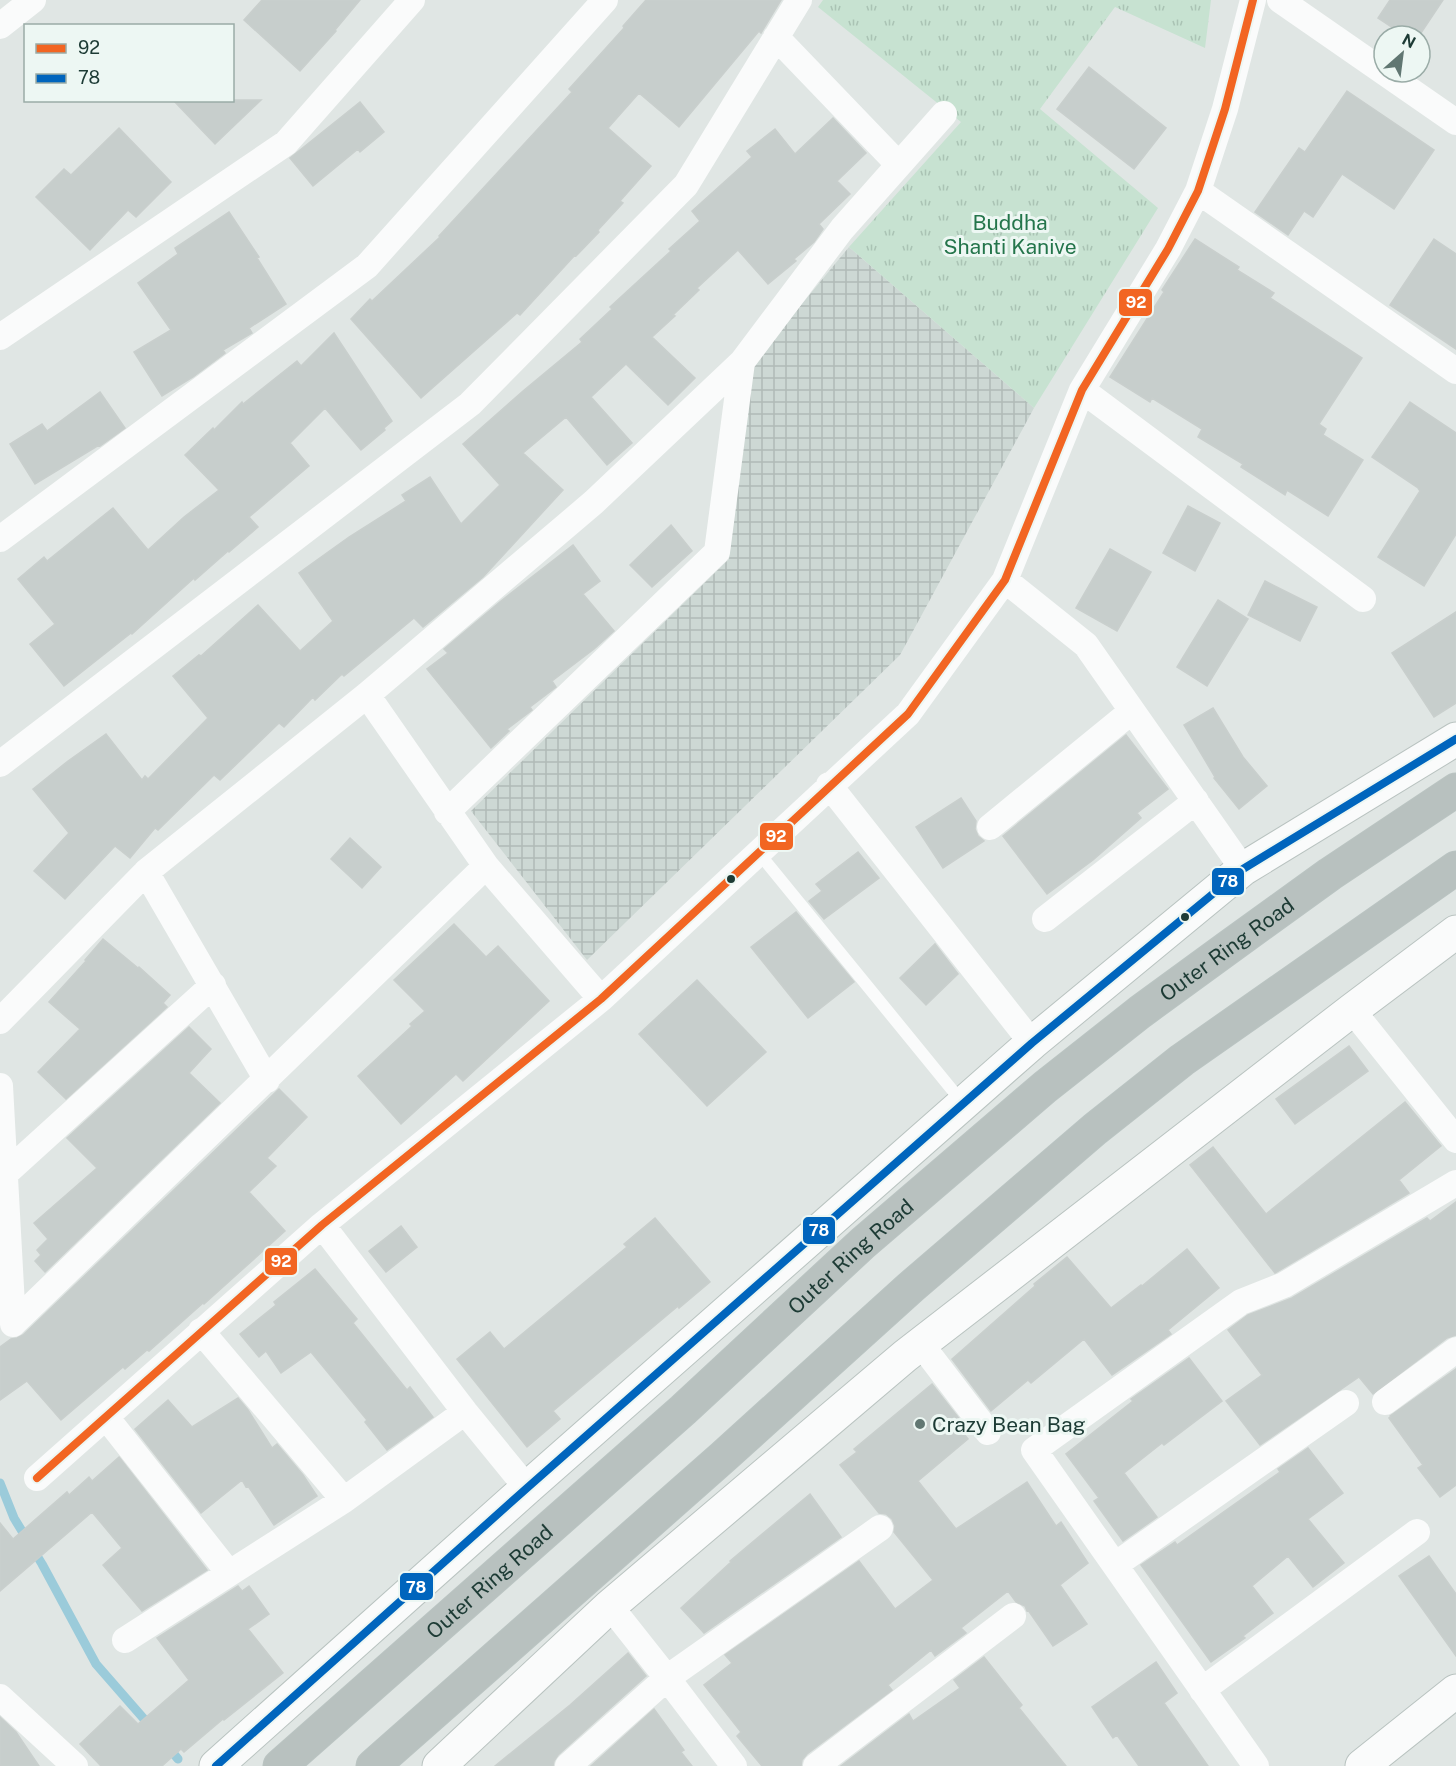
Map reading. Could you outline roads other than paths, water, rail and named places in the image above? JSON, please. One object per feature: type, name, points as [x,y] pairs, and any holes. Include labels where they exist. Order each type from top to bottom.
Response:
[{"type":"highway","name":"Outer Ring Road","points":[[280,1766],[683,1410],[863,1243],[1045,1088],[1140,1012],[1329,874],[1456,790]]},
{"type":"highway","points":[[373,1766],[740,1442],[911,1287],[1095,1129],[1182,1060],[1456,868]]},
{"type":"street","points":[[0,27],[33,0]]},
{"type":"street","points":[[0,337],[286,143],[412,0]]},
{"type":"street","points":[[0,539],[367,266],[605,0]]},
{"type":"street","points":[[0,764],[470,404],[686,185],[799,0]]},
{"type":"street","points":[[37,1478],[322,1225],[601,999],[908,714],[1005,580],[1082,390],[1168,249],[1198,191],[1226,109],[1253,0]]},
{"type":"street","points":[[1280,0],[1456,122]]},
{"type":"street","points":[[776,37],[899,165]]},
{"type":"street","points":[[0,1021],[146,872],[367,695],[594,502],[742,362],[842,229],[944,114]]},
{"type":"street","points":[[1198,191],[1456,371]]},
{"type":"street","points":[[447,812],[717,552],[742,362]]},
{"type":"street","points":[[1082,390],[1363,598]]},
{"type":"street","points":[[1005,580],[1086,645],[1244,869]]},
{"type":"street","points":[[367,695],[486,866],[601,999]]},
{"type":"street","points":[[990,827],[1132,711]]},
{"type":"street","points":[[216,1766],[527,1488],[1032,1043],[1244,869],[1456,739]]},
{"type":"street","points":[[829,785],[1032,1043]]},
{"type":"street","points":[[1045,919],[1196,801]]},
{"type":"street","points":[[0,1086],[13,1324],[486,866]]},
{"type":"street","points":[[146,872],[267,1080]]},
{"type":"street","points":[[439,1766],[610,1606],[921,1344],[1456,932]]},
{"type":"street","points":[[5,1174],[213,985]]},
{"type":"street","points":[[1352,1010],[1456,1140]]},
{"type":"street","points":[[1256,1766],[1034,1450],[1241,1302],[1284,1285],[1456,1183]]},
{"type":"street","points":[[322,1225],[465,1412],[527,1488]]},
{"type":"street","points":[[201,1331],[344,1500]]},
{"type":"street","points":[[921,1344],[988,1432]]},
{"type":"street","points":[[1385,1402],[1456,1350]]},
{"type":"street","points":[[1115,1565],[1346,1403]]},
{"type":"street","points":[[125,1640],[344,1500],[465,1412]]},
{"type":"street","points":[[106,1417],[229,1573]]},
{"type":"street","points":[[568,1766],[667,1678],[880,1528]]},
{"type":"street","points":[[1202,1690],[1417,1532]]},
{"type":"street","points":[[610,1606],[734,1766]]},
{"type":"street","points":[[816,1766],[1013,1616]]},
{"type":"street","points":[[1362,1766],[1456,1691]]},
{"type":"street","points":[[0,1697],[75,1766]]},
{"type":"lane","points":[[758,852],[964,1103]]},
{"type":"waterway","points":[[0,1483],[14,1518],[42,1564],[96,1664],[151,1727]]},
{"type":"waterway","points":[[168,1747],[178,1759]]},
{"type":"place","name":"Crazy Bean Bag","points":[[920,1424]]},
{"type":"park label","name":"Buddha Shanti Kanive","points":[[1010,234]]}]
